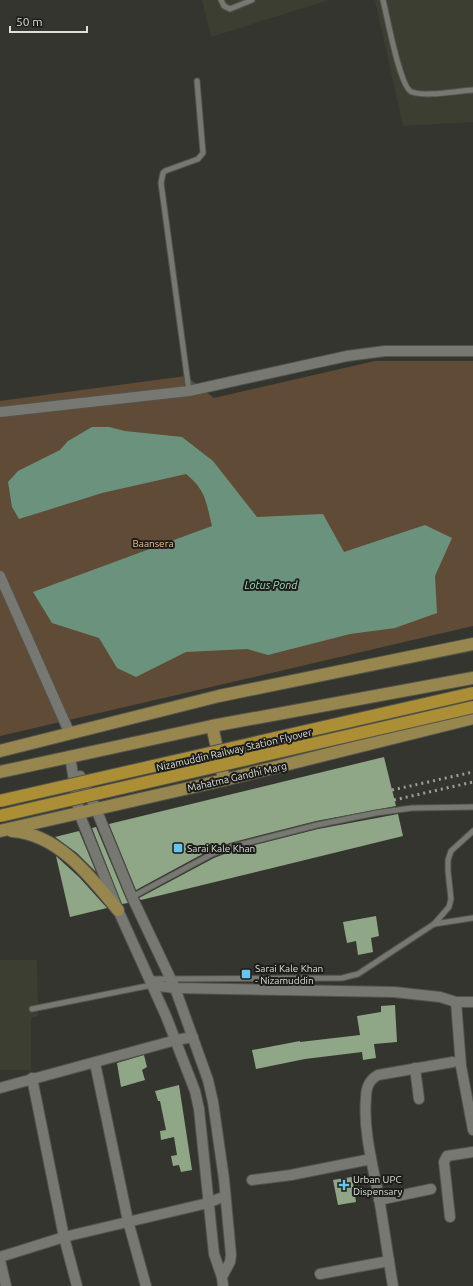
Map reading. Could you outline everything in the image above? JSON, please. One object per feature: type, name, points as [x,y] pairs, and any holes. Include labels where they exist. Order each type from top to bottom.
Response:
[{"type":"highway","name":"Nizamuddin Railway Station Flyover","points":[[0,800],[473,693]]},
{"type":"highway","name":"Nizamuddin Railway Station Flyover","points":[[0,816],[473,707]]},
{"type":"main road","points":[[0,751],[219,696],[473,644]]},
{"type":"main road","points":[[0,772],[212,726],[473,678]]},
{"type":"main road","name":"Mahatma Gandhi Marg","points":[[1,831],[224,780],[473,718]]},
{"type":"main road","points":[[212,726],[224,780]]},
{"type":"main road","points":[[1,831],[23,832],[38,837],[60,850],[92,878],[118,910]]},
{"type":"street","points":[[0,412],[189,391],[347,356],[385,351],[473,350]]},
{"type":"street","points":[[0,576],[70,734]]},
{"type":"street","points":[[70,756],[96,809],[132,897],[173,983],[193,1037],[213,1102],[224,1179],[231,1255],[223,1281]]},
{"type":"street","points":[[70,756],[79,813],[118,910],[176,1040],[195,1091],[200,1109],[208,1203],[215,1262],[223,1281]]},
{"type":"street","points":[[150,982],[394,992],[440,998],[456,1002],[473,1002]]},
{"type":"street","points":[[456,1002],[461,1066],[473,1130]]},
{"type":"street","points":[[0,1088],[32,1078],[95,1063],[176,1040],[193,1037]]},
{"type":"street","points":[[393,1286],[371,1159],[366,1097],[371,1079],[378,1075],[453,1062]]},
{"type":"street","points":[[95,1063],[128,1221],[146,1286]]},
{"type":"street","points":[[415,1068],[419,1099]]},
{"type":"street","points":[[32,1078],[64,1237],[76,1286]]},
{"type":"street","points":[[450,1217],[444,1162],[447,1156],[473,1152]]},
{"type":"street","points":[[252,1180],[291,1175],[371,1159]]},
{"type":"street","points":[[379,1200],[431,1189]]},
{"type":"street","points":[[0,1256],[64,1237],[208,1203],[225,1196]]},
{"type":"street","points":[[0,1260],[6,1286]]},
{"type":"street","points":[[320,1274],[389,1261]]},
{"type":"lane","points":[[220,0],[227,8],[252,0]]},
{"type":"lane","points":[[383,0],[401,74],[407,90],[422,94],[473,90]]},
{"type":"lane","points":[[189,391],[161,183],[163,173],[165,171],[198,159],[203,153],[197,81]]},
{"type":"lane","points":[[132,897],[212,854],[231,847],[317,825],[376,813],[412,808],[473,807]]},
{"type":"lane","points":[[173,983],[342,978],[352,976],[368,968],[434,924],[448,907],[452,899],[448,860],[451,851],[473,831]]},
{"type":"lane","points":[[434,924],[473,918]]},
{"type":"lane","points":[[32,1009],[150,982]]},
{"type":"shaded area","points":[[202,0],[329,0],[211,37]]},
{"type":"shaded area","points":[[375,0],[473,0],[473,122],[403,126]]},
{"type":"shaded area","points":[[0,960],[37,960],[38,1016],[31,1018],[31,1070],[0,1070]]},
{"type":"green space","name":"Baansera","points":[[375,361],[473,361],[473,626],[0,736],[0,401],[186,376],[214,398]]},
{"type":"water","name":"Lotus Pond","points":[[92,427],[109,427],[125,431],[182,437],[213,461],[257,517],[323,514],[344,552],[425,525],[452,538],[435,576],[437,613],[395,628],[350,634],[268,655],[247,649],[186,652],[136,677],[117,668],[99,638],[52,623],[33,592],[212,526],[201,491],[193,480],[186,474],[102,493],[19,519],[12,507],[8,482],[18,471],[60,450],[68,441]]},
{"type":"building","points":[[384,757],[396,806],[316,821],[230,843],[210,850],[136,890],[109,824]]},
{"type":"building","points":[[398,814],[403,836],[141,900],[139,898],[214,858],[232,851],[318,829]]},
{"type":"building","points":[[96,827],[128,903],[122,904],[92,828]]},
{"type":"building","points":[[79,831],[96,872],[77,853],[55,837]]},
{"type":"building","points":[[56,856],[79,877],[107,908],[70,917]]},
{"type":"building","points":[[376,916],[379,936],[371,938],[373,952],[358,955],[356,941],[347,943],[343,922]]},
{"type":"building","points":[[395,1005],[397,1042],[374,1044],[376,1058],[363,1060],[362,1052],[305,1059],[256,1069],[252,1050],[300,1041],[360,1035],[357,1016],[381,1012],[381,1006]]},
{"type":"building","points":[[144,1055],[147,1067],[142,1070],[145,1080],[121,1087],[117,1063]]},
{"type":"building","points":[[179,1085],[192,1170],[181,1172],[179,1165],[173,1166],[171,1156],[177,1155],[174,1137],[161,1140],[160,1131],[166,1130],[160,1101],[158,1101],[155,1091]]},
{"type":"building","points":[[352,1177],[356,1202],[338,1205],[333,1180]]},
{"type":"railway","points":[[392,790],[473,772]]},
{"type":"railway","points":[[394,800],[473,782]]},
{"type":"place","name":"Sarai Kale Khan","points":[[178,848]]},
{"type":"place","name":"Sarai Kale Khan - Nizamuddin","points":[[246,974]]},
{"type":"place","name":"Urban UPC Dispensary","points":[[344,1185]]}]
